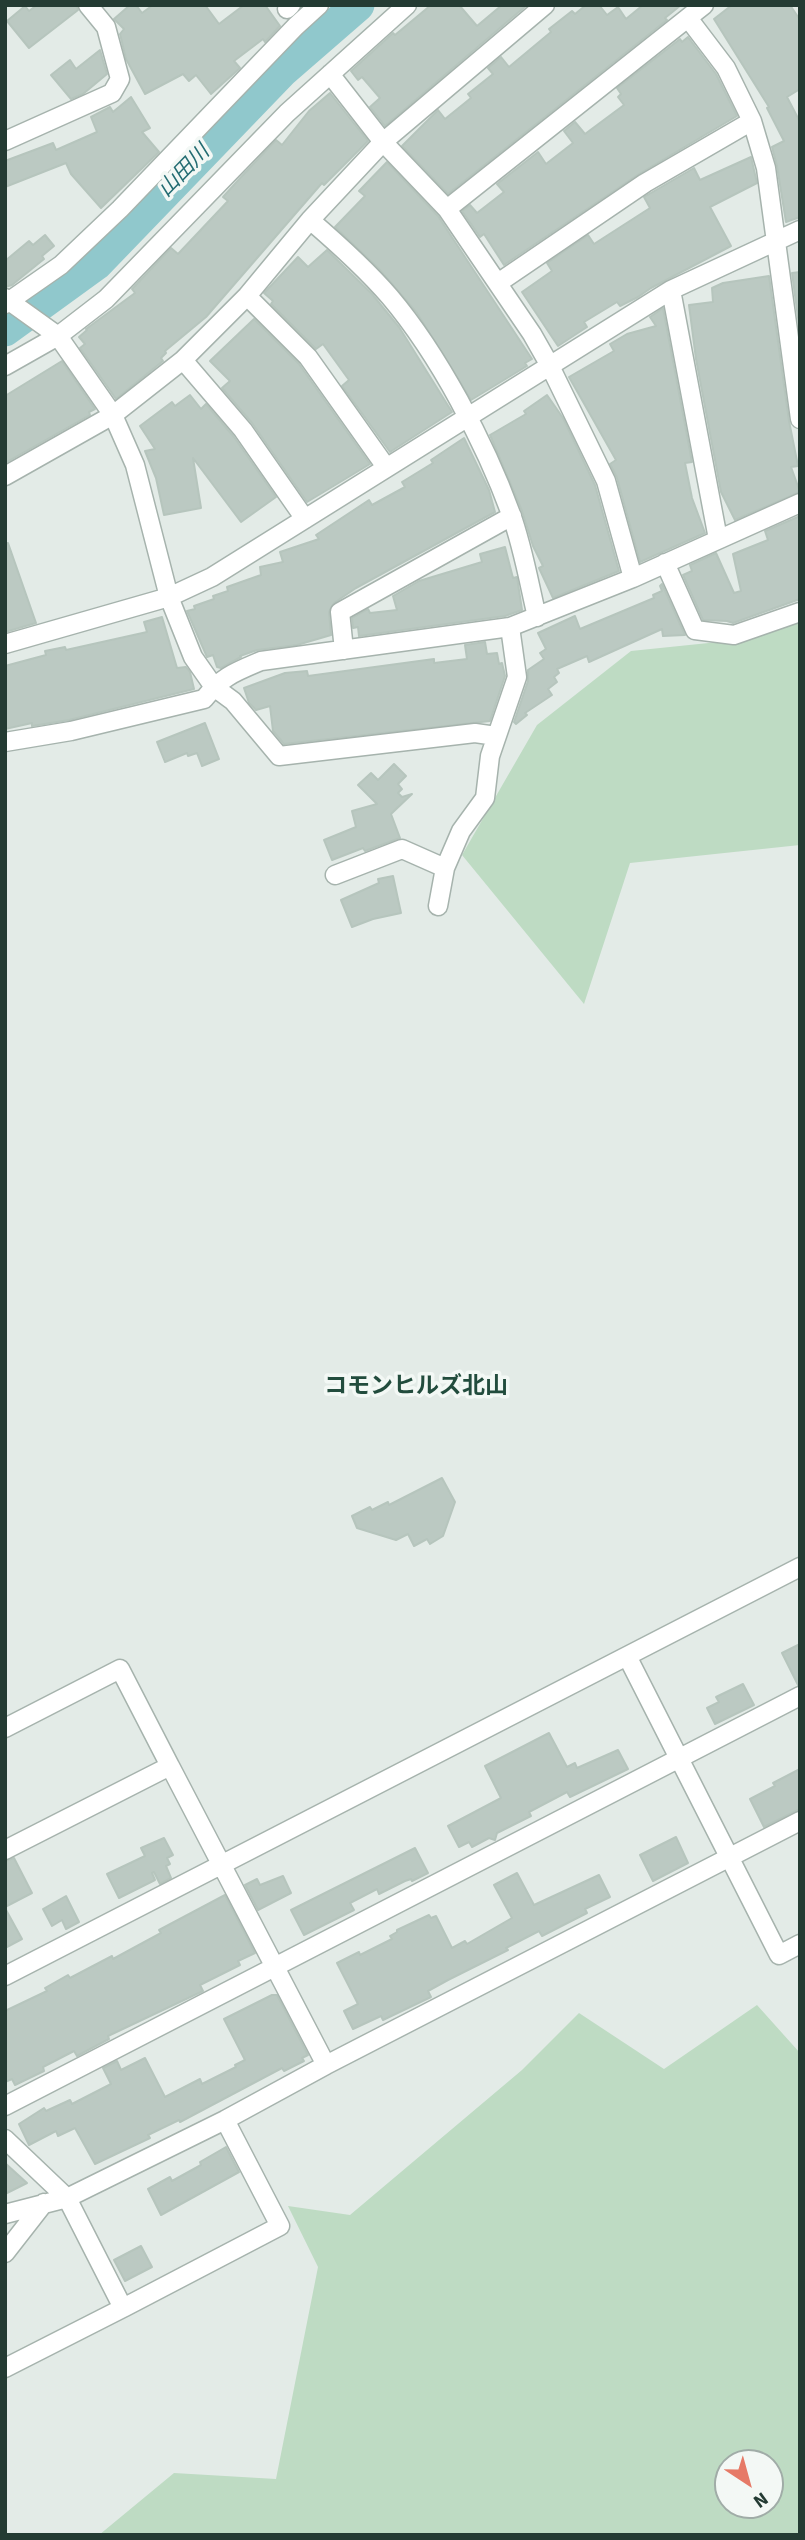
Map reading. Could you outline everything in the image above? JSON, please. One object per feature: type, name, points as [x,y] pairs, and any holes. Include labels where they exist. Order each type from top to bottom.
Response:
[{"type":"street","points":[[5,141],[112,93],[120,79],[106,27],[88,5]]},
{"type":"street","points":[[319,5],[71,256],[9,303],[53,331],[113,415],[135,465],[169,597],[193,657],[214,687],[233,701],[279,756],[475,733],[496,736]]},
{"type":"street","points":[[5,366],[114,291],[287,113],[407,5]]},
{"type":"street","points":[[5,476],[113,415],[183,360],[247,296],[310,220],[383,142],[545,5]]},
{"type":"street","points":[[447,209],[704,5]]},
{"type":"street","points":[[688,18],[726,68],[752,121],[766,168],[800,419]]},
{"type":"street","points":[[330,74],[383,142],[447,209],[549,364],[606,481],[633,578]]},
{"type":"street","points":[[498,283],[645,183],[752,121]]},
{"type":"street","points":[[310,220],[352,256],[391,299],[435,361],[468,416],[512,516],[537,617]]},
{"type":"street","points":[[5,644],[169,597],[212,577],[671,289],[800,230]]},
{"type":"street","points":[[671,289],[718,539]]},
{"type":"street","points":[[247,296],[308,357],[386,467]]},
{"type":"street","points":[[183,360],[243,430],[305,519]]},
{"type":"street","points":[[5,742],[71,731],[204,699],[228,674],[261,662],[510,627],[633,578],[800,503]]},
{"type":"street","points":[[344,650],[340,612],[512,516]]},
{"type":"street","points":[[665,563],[695,630],[734,635],[800,612]]},
{"type":"street","points":[[438,906],[444,868],[461,831],[485,798],[490,756],[517,677],[510,627]]},
{"type":"street","points":[[335,875],[402,849],[444,868]]},
{"type":"street","points":[[5,1976],[800,1567]]},
{"type":"street","points":[[627,1656],[779,1955],[800,1944]]},
{"type":"street","points":[[5,1728],[120,1669],[326,2065]]},
{"type":"street","points":[[5,2106],[800,1696]]},
{"type":"street","points":[[5,1850],[170,1766]]},
{"type":"street","points":[[5,2214],[66,2198],[225,2120],[326,2065],[800,1821]]},
{"type":"street","points":[[5,2368],[280,2226],[225,2120]]},
{"type":"street","points":[[5,2139],[66,2198],[123,2308]]},
{"type":"street","points":[[5,2253],[44,2203]]},
{"type":"green space","points":[[800,621],[800,845],[630,863],[584,1004],[462,855],[537,725],[631,651],[728,641]]},
{"type":"green space","points":[[757,2005],[800,2053],[800,2535],[99,2535],[174,2473],[276,2479],[318,2267],[288,2206],[350,2215],[522,2070],[579,2013],[664,2069]]},
{"type":"building","points":[[37,5],[77,5],[78,10],[29,48],[7,21],[25,6],[29,11]]},
{"type":"building","points":[[130,5],[136,5],[142,13],[153,5],[205,5],[219,24],[244,5],[265,5],[280,26],[265,42],[263,39],[234,61],[240,68],[211,94],[196,75],[189,81],[183,74],[145,94],[126,59],[120,34],[124,29],[114,19]]},
{"type":"building","points":[[431,5],[459,5],[477,26],[502,5],[527,5],[385,126],[370,107],[380,98],[362,77],[358,80],[351,71],[393,33],[395,35]]},
{"type":"building","points":[[586,5],[599,5],[607,15],[618,7],[626,19],[643,5],[681,5],[665,18],[667,20],[448,194],[402,146],[438,110],[445,119],[471,98],[468,94],[493,74],[488,68],[501,57],[509,67],[551,32],[549,29],[572,11],[575,14]]},
{"type":"building","points":[[732,5],[790,5],[800,20],[800,89],[787,97],[800,122],[800,217],[786,222],[772,147],[784,141],[767,108],[769,107],[714,19]]},
{"type":"building","points":[[688,37],[716,74],[737,116],[639,174],[504,265],[484,234],[480,237],[462,211],[470,205],[477,213],[504,192],[497,184],[538,152],[546,164],[573,143],[564,131],[575,122],[585,134],[624,105],[618,97],[621,94],[617,88],[680,39],[682,42]]},
{"type":"building","points":[[100,50],[107,74],[83,94],[71,99],[51,75],[70,60],[76,69]]},
{"type":"building","points":[[330,93],[368,141],[324,185],[322,183],[206,317],[165,351],[161,358],[163,361],[116,399],[80,348],[85,344],[79,337],[135,293],[132,289],[171,248],[178,254],[228,201],[223,197],[242,176],[276,140],[282,145],[309,111]]},
{"type":"building","points":[[131,97],[150,128],[142,132],[159,152],[101,208],[71,174],[66,163],[5,187],[5,161],[53,143],[56,150],[97,132],[91,117],[110,107],[113,112]]},
{"type":"building","points":[[751,157],[757,183],[710,207],[731,246],[620,306],[617,302],[584,322],[587,327],[558,346],[522,292],[552,271],[547,263],[588,235],[594,244],[650,208],[644,197],[694,168],[700,180]]},
{"type":"building","points":[[387,162],[438,216],[532,359],[525,363],[527,366],[471,400],[417,313],[379,269],[335,227],[365,196],[359,191]]},
{"type":"building","points":[[45,235],[54,246],[42,256],[44,259],[12,285],[5,287],[5,261],[29,241],[33,245]]},
{"type":"building","points":[[327,250],[372,294],[399,327],[452,412],[390,452],[342,386],[349,380],[323,344],[316,349],[271,304],[273,301],[264,293],[298,257],[308,267]]},
{"type":"building","points":[[800,272],[800,332],[792,273]]},
{"type":"building","points":[[769,276],[789,421],[798,466],[791,467],[800,492],[735,520],[721,492],[696,359],[689,305],[713,302],[712,288],[723,283]]},
{"type":"building","points":[[663,308],[692,462],[685,463],[692,498],[705,533],[640,562],[617,478],[610,464],[616,460],[569,377],[614,351],[610,344],[627,334],[656,326],[650,317]]},
{"type":"building","points":[[254,319],[299,364],[370,464],[307,502],[252,423],[222,388],[230,381],[210,361]]},
{"type":"building","points":[[62,361],[95,409],[89,412],[90,415],[5,463],[5,396]]},
{"type":"building","points":[[190,395],[201,409],[206,404],[234,437],[276,497],[241,522],[193,458],[201,508],[164,515],[156,478],[145,451],[155,449],[140,426],[172,402],[175,406]]},
{"type":"building","points":[[547,395],[563,418],[595,485],[619,571],[553,598],[539,568],[543,566],[533,546],[522,511],[490,435],[526,414],[524,411]]},
{"type":"building","points":[[464,438],[489,490],[495,512],[356,588],[334,603],[329,612],[331,635],[297,645],[257,650],[240,656],[221,668],[217,667],[213,655],[207,657],[187,611],[228,591],[227,587],[261,575],[260,567],[283,562],[280,552],[319,539],[316,535],[369,500],[372,505],[405,487],[402,482],[433,463],[431,460]]},
{"type":"building","points":[[800,516],[800,599],[733,623],[703,620],[683,575],[692,571],[690,565],[716,553],[734,593],[741,591],[733,554],[768,540],[765,531]]},
{"type":"building","points":[[8,543],[36,623],[5,632],[5,544]]},
{"type":"building","points":[[505,547],[513,578],[517,577],[522,610],[505,616],[359,636],[358,627],[353,628],[352,618],[368,609],[370,613],[397,610],[393,596],[419,581],[482,562],[480,554]]},
{"type":"building","points":[[662,584],[685,635],[663,636],[662,629],[589,662],[587,656],[557,669],[559,673],[554,677],[557,682],[548,689],[552,695],[525,713],[527,715],[516,724],[514,722],[528,681],[528,670],[544,659],[540,653],[546,649],[538,633],[575,616],[580,629],[654,598],[653,595],[662,591]]},
{"type":"building","points":[[162,617],[177,668],[186,667],[194,689],[69,720],[32,726],[32,723],[5,729],[5,666],[46,655],[45,651],[65,647],[66,650],[147,632],[144,622]]},
{"type":"building","points":[[485,642],[487,654],[497,653],[505,676],[490,721],[284,744],[273,731],[270,706],[256,710],[249,703],[244,688],[285,673],[307,671],[308,676],[434,659],[434,663],[467,659],[465,645]]},
{"type":"building","points":[[205,723],[219,759],[202,766],[197,753],[188,756],[187,753],[165,762],[157,742]]},
{"type":"building","points":[[394,764],[406,776],[398,784],[402,789],[398,793],[402,797],[412,794],[391,814],[400,838],[332,860],[324,840],[356,827],[352,811],[377,804],[358,785],[371,773],[378,780]]},
{"type":"building","points":[[393,876],[401,913],[352,927],[341,900],[379,883],[378,879]]},
{"type":"building","points":[[442,1478],[455,1502],[443,1536],[430,1544],[427,1539],[414,1546],[408,1534],[396,1540],[357,1528],[352,1516],[370,1507],[372,1510],[388,1502],[389,1505]]},
{"type":"building","points":[[800,1644],[800,1685],[798,1685],[782,1653]]},
{"type":"building","points":[[743,1684],[754,1705],[715,1724],[707,1708],[719,1702],[716,1697]]},
{"type":"building","points":[[549,1733],[567,1767],[575,1763],[577,1768],[618,1750],[628,1769],[570,1797],[567,1792],[529,1812],[531,1816],[497,1833],[495,1840],[489,1838],[472,1847],[469,1842],[459,1847],[448,1826],[501,1798],[485,1766]]},
{"type":"building","points":[[800,1769],[800,1809],[764,1827],[750,1799]]},
{"type":"building","points":[[676,1837],[688,1863],[653,1881],[640,1855]]},
{"type":"building","points":[[164,1838],[173,1855],[167,1858],[170,1864],[166,1866],[171,1878],[160,1884],[154,1872],[152,1873],[155,1880],[119,1898],[107,1874],[145,1856],[141,1848]]},
{"type":"building","points":[[415,1848],[428,1873],[379,1894],[377,1889],[350,1903],[354,1910],[304,1935],[291,1910]]},
{"type":"building","points":[[14,1858],[32,1893],[5,1907],[5,1861]]},
{"type":"building","points":[[517,1873],[534,1905],[599,1875],[610,1897],[585,1909],[587,1913],[542,1936],[539,1931],[428,1991],[431,1997],[383,2020],[381,2016],[353,2029],[344,2011],[358,2004],[337,1963],[392,1939],[390,1936],[397,1930],[429,1915],[431,1918],[436,1916],[452,1948],[465,1941],[467,1944],[512,1918],[494,1885]]},
{"type":"building","points":[[283,1876],[291,1893],[258,1910],[245,1885],[257,1879],[260,1885]]},
{"type":"building","points":[[225,1895],[255,1953],[238,1961],[240,1965],[200,1985],[203,1991],[108,2036],[109,2039],[77,2056],[74,2051],[43,2067],[44,2071],[15,2085],[12,2079],[5,2082],[5,2011],[47,1991],[45,1988],[68,1975],[70,1978],[112,1956],[113,1959],[161,1933],[159,1930]]},
{"type":"building","points":[[66,1896],[79,1922],[66,1929],[62,1920],[52,1926],[43,1909]]},
{"type":"building","points":[[5,1908],[22,1939],[5,1948]]},
{"type":"building","points":[[277,1995],[308,2055],[302,2058],[304,2061],[284,2071],[282,2068],[95,2164],[75,2128],[58,2136],[56,2131],[29,2145],[19,2124],[44,2108],[46,2111],[70,2100],[72,2104],[111,2084],[103,2068],[117,2061],[121,2070],[145,2058],[165,2097],[200,2079],[202,2084],[236,2067],[235,2065],[245,2060],[224,2019]]},
{"type":"building","points":[[226,2147],[239,2172],[161,2215],[148,2189],[170,2177],[172,2181]]},
{"type":"building","points":[[5,2163],[27,2183],[5,2194]]},
{"type":"building","points":[[141,2246],[152,2267],[125,2281],[114,2260]]},
{"type":"waterway","name":"山田川","points":[[5,330],[96,264],[282,71],[358,5]]},
{"type":"district","name":"コモンヒルズ北山","points":[[416,1388]]}]
